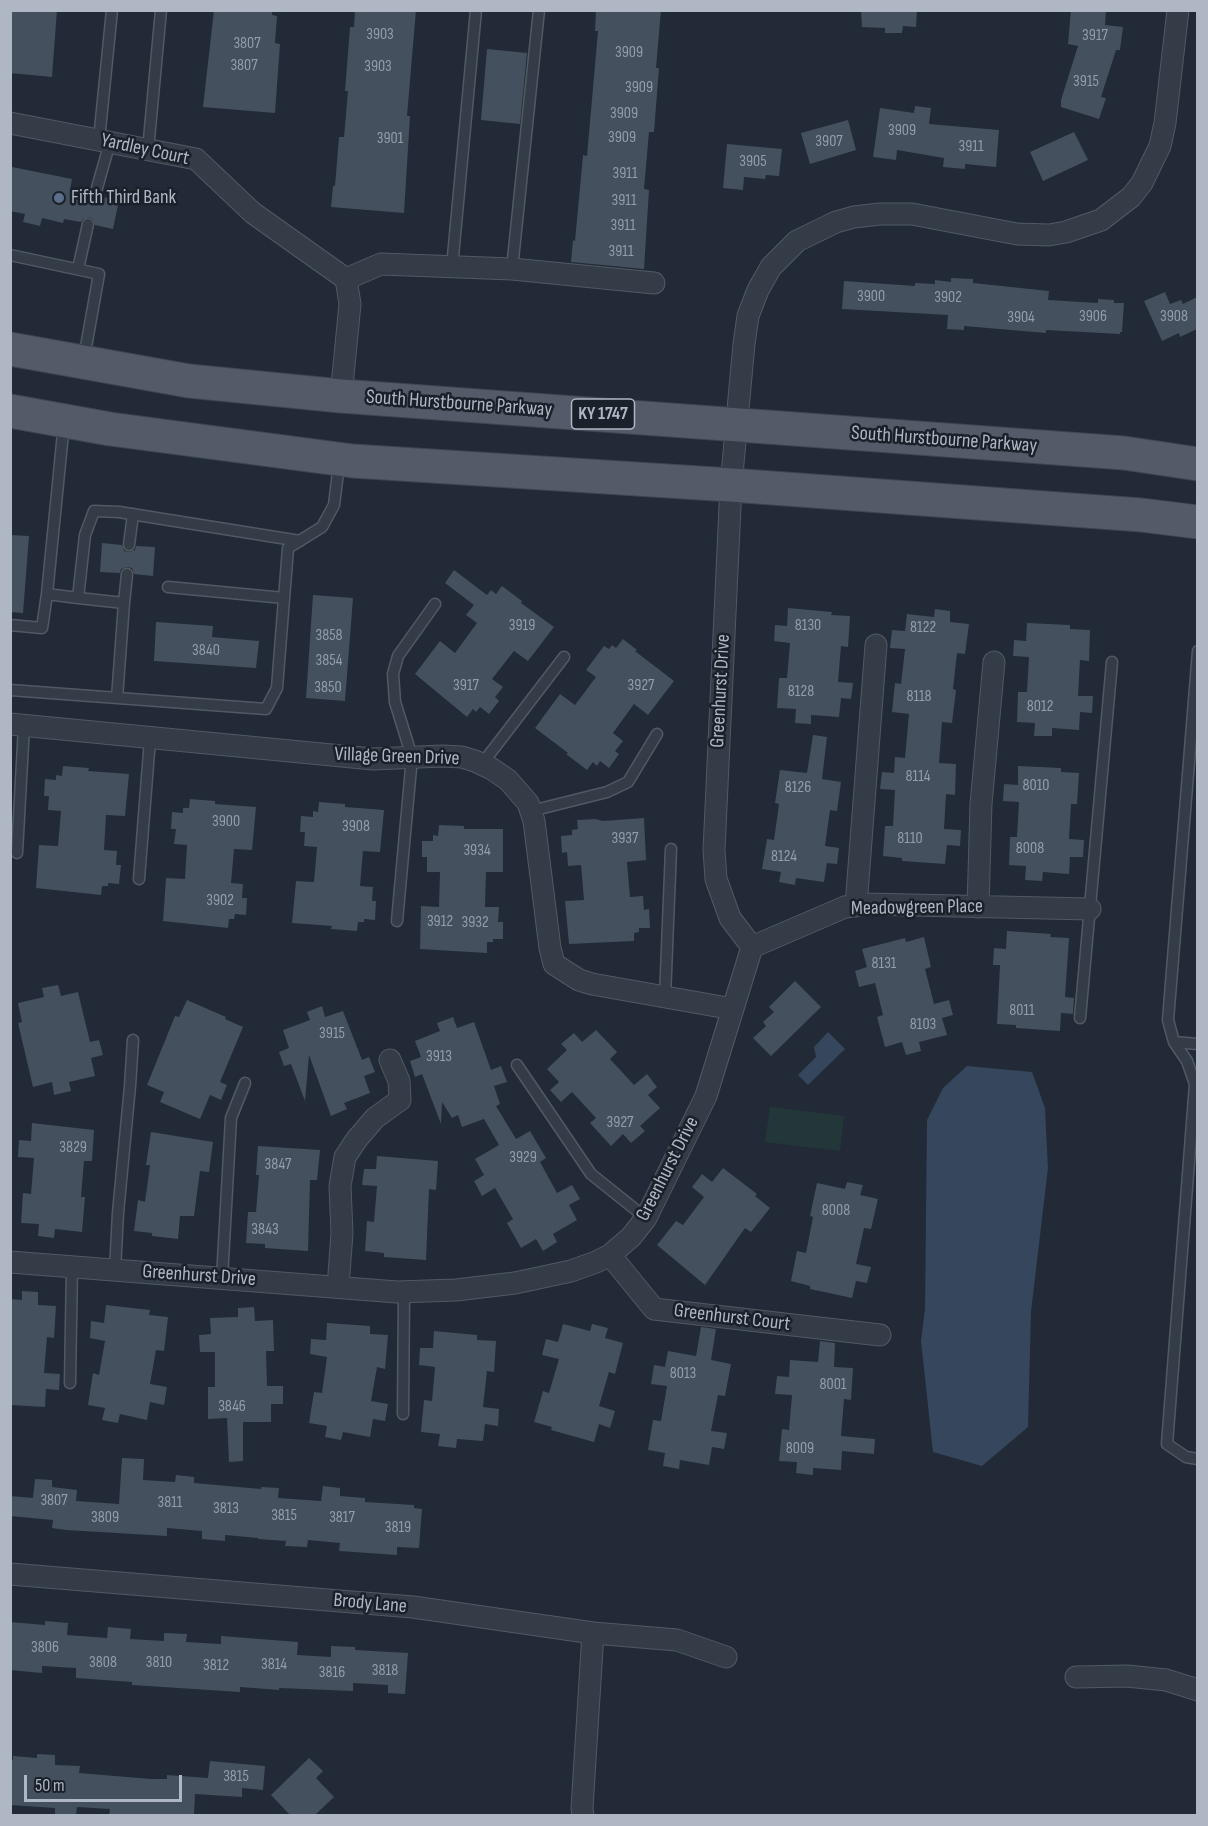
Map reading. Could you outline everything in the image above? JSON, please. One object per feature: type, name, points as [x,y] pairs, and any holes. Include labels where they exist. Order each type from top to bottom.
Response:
[{"type":"main road","name":"South Hurstbourne Parkway","points":[[10,349],[189,381],[341,396],[1124,453],[1197,464]]},
{"type":"main road","points":[[10,411],[110,429],[340,460],[730,485],[1142,515],[1197,522]]},
{"type":"street","name":"Greenhurst Drive","points":[[10,1262],[404,1292],[456,1290],[515,1283],[571,1271],[610,1255],[631,1238],[646,1218],[706,1096],[752,947],[729,918],[716,879],[714,850],[730,485],[748,316],[758,290],[771,267],[797,241],[836,222],[854,217],[912,214],[1017,234],[1049,235],[1101,220],[1131,197],[1142,183],[1160,146],[1166,123],[1178,10]]},
{"type":"street","name":"Yardley Court","points":[[10,123],[196,159],[253,213],[346,279]]},
{"type":"street","points":[[341,396],[350,304],[346,279],[381,264],[512,269],[654,283]]},
{"type":"street","points":[[856,906],[876,645]]},
{"type":"street","points":[[978,907],[981,804],[994,662]]},
{"type":"street","name":"Village Green Drive","points":[[17,725],[373,759],[462,757],[482,764],[508,780],[528,803],[531,811],[554,964],[579,980],[592,984],[733,1010]]},
{"type":"street","name":"Meadowgreen Place","points":[[752,947],[845,907],[866,904],[1090,909]]},
{"type":"street","points":[[338,1287],[342,1233],[340,1186],[345,1157],[375,1118],[400,1100],[399,1081],[390,1060]]},
{"type":"street","name":"Greenhurst Court","points":[[610,1255],[654,1309],[880,1335]]},
{"type":"street","name":"Brody Lane","points":[[10,1575],[413,1607],[593,1633],[677,1640],[726,1657]]},
{"type":"street","points":[[583,1815],[593,1633]]},
{"type":"street","points":[[1076,1677],[1127,1676],[1166,1680],[1197,1690]]},
{"type":"lane","points":[[95,195],[105,141],[112,10]]},
{"type":"lane","points":[[148,150],[161,10]]},
{"type":"lane","points":[[452,267],[476,10]]},
{"type":"lane","points":[[512,269],[539,10]]},
{"type":"lane","points":[[78,269],[88,224]]},
{"type":"lane","points":[[10,255],[99,274],[83,362]]},
{"type":"lane","points":[[10,625],[42,628],[64,421]]},
{"type":"lane","points":[[10,690],[266,709],[277,688],[288,548],[322,528],[334,505],[340,460]]},
{"type":"lane","points":[[78,598],[85,535],[94,511],[133,514],[300,541]]},
{"type":"lane","points":[[129,545],[133,514]]},
{"type":"lane","points":[[117,698],[128,574]]},
{"type":"lane","points":[[168,587],[284,598]]},
{"type":"lane","points":[[47,594],[124,603]]},
{"type":"lane","points":[[397,921],[412,757],[395,702],[393,674],[398,656],[435,604]]},
{"type":"lane","points":[[1197,651],[1168,1020],[1174,1042],[1186,1061],[1195,1084],[1167,1444],[1186,1457],[1197,1459]]},
{"type":"lane","points":[[482,764],[564,657]]},
{"type":"lane","points":[[1080,1018],[1112,662]]},
{"type":"lane","points":[[17,725],[17,853]]},
{"type":"lane","points":[[531,811],[607,792],[628,782],[657,734]]},
{"type":"lane","points":[[139,879],[150,739]]},
{"type":"lane","points":[[664,997],[671,849]]},
{"type":"lane","points":[[115,1270],[118,1203],[133,1040]]},
{"type":"lane","points":[[1174,1042],[1197,1044]]},
{"type":"lane","points":[[517,1065],[591,1174],[646,1218]]},
{"type":"lane","points":[[222,1278],[231,1118],[245,1083]]},
{"type":"lane","points":[[70,1383],[72,1267]]},
{"type":"lane","points":[[403,1414],[404,1292]]},
{"type":"shaded area","points":[[770,1107],[844,1116],[840,1151],[765,1142]]},
{"type":"water","points":[[828,1032],[845,1049],[808,1085],[798,1075],[816,1057],[814,1047]]},
{"type":"water","points":[[967,1066],[1032,1072],[1045,1108],[1048,1168],[1031,1312],[1028,1427],[982,1466],[933,1452],[921,1341],[925,1309],[927,1120],[943,1088]]},
{"type":"building","points":[[10,10],[57,10],[52,77],[10,73]]},
{"type":"building","points":[[214,10],[272,10],[272,15],[277,16],[275,43],[280,44],[275,113],[203,107]]},
{"type":"building","points":[[355,10],[416,10],[407,116],[410,116],[404,213],[331,207],[339,137],[344,137],[350,27],[354,27]]},
{"type":"building","points":[[596,10],[661,10],[654,132],[649,132],[644,189],[649,190],[644,269],[571,262],[583,155],[587,156],[598,31],[595,31]]},
{"type":"building","points":[[861,10],[917,10],[916,27],[903,26],[902,33],[885,33],[885,28],[862,27]]},
{"type":"building","points":[[1071,10],[1106,10],[1105,25],[1123,27],[1120,50],[1116,50],[1101,97],[1106,98],[1099,119],[1061,107],[1061,100],[1078,46],[1068,44]]},
{"type":"building","points":[[487,49],[527,53],[520,124],[481,120]]},
{"type":"building","points":[[915,106],[931,108],[929,124],[999,130],[996,167],[965,164],[965,169],[943,167],[944,158],[897,150],[896,160],[873,157],[880,108],[914,113]]},
{"type":"building","points":[[848,120],[856,150],[810,164],[801,133]]},
{"type":"building","points":[[1074,132],[1088,160],[1043,181],[1030,152]]},
{"type":"building","points":[[727,144],[782,149],[779,176],[766,175],[765,179],[744,177],[743,190],[723,188]]},
{"type":"building","name":"Fifth Third Bank","points":[[12,167],[72,179],[70,190],[88,194],[92,202],[97,202],[102,197],[119,200],[113,229],[95,225],[93,219],[89,217],[81,222],[64,219],[63,223],[42,218],[40,226],[23,222],[25,214],[10,211]]},
{"type":"building","points":[[951,278],[973,279],[973,283],[1049,291],[1048,300],[1098,303],[1098,299],[1124,303],[1122,332],[1120,334],[1046,330],[1046,333],[964,326],[964,330],[947,329],[948,315],[842,309],[844,281],[915,286],[915,283],[935,284],[935,280],[951,282]]},
{"type":"building","points":[[1165,292],[1170,304],[1181,300],[1183,304],[1197,297],[1197,329],[1180,337],[1179,333],[1162,341],[1144,301]]},
{"type":"building","points":[[10,535],[29,536],[23,613],[10,612]]},
{"type":"building","points":[[102,543],[122,545],[124,551],[129,552],[135,550],[136,546],[155,547],[153,576],[134,574],[132,568],[127,567],[121,569],[120,573],[100,572]]},
{"type":"building","points":[[454,570],[487,595],[491,590],[496,594],[502,586],[554,627],[528,661],[514,651],[492,679],[503,687],[495,697],[499,701],[489,714],[480,707],[476,712],[473,709],[467,717],[415,674],[440,641],[455,653],[477,623],[466,615],[474,605],[445,583]]},
{"type":"building","points":[[313,595],[353,598],[345,701],[306,698]]},
{"type":"building","points":[[788,608],[850,616],[848,647],[841,646],[838,682],[853,683],[851,699],[841,698],[839,717],[811,715],[811,724],[795,723],[796,709],[777,708],[779,678],[787,678],[790,643],[774,641],[775,625],[787,626]]},
{"type":"building","points":[[935,609],[950,611],[950,622],[969,624],[965,654],[957,653],[952,723],[942,722],[939,763],[956,764],[955,795],[946,794],[944,829],[961,830],[960,846],[947,845],[945,864],[902,861],[902,858],[883,856],[885,826],[893,826],[895,790],[880,789],[882,772],[894,773],[895,757],[905,758],[909,714],[892,712],[895,683],[901,684],[905,649],[890,648],[892,630],[905,631],[907,614],[934,617]]},
{"type":"building","points":[[156,622],[213,626],[212,637],[259,641],[256,668],[154,661]]},
{"type":"building","points":[[1027,623],[1070,625],[1070,629],[1090,630],[1089,661],[1080,660],[1078,696],[1093,696],[1092,713],[1080,712],[1079,730],[1052,728],[1052,736],[1034,736],[1035,723],[1017,722],[1018,692],[1027,692],[1029,657],[1013,656],[1014,640],[1026,641]]},
{"type":"building","points":[[623,639],[674,681],[648,715],[634,704],[613,733],[623,741],[615,751],[619,754],[609,768],[600,761],[597,766],[593,762],[587,770],[535,728],[560,694],[575,705],[596,677],[586,670],[604,646],[609,649],[612,645],[616,648]]},
{"type":"building","points":[[813,735],[827,737],[822,779],[841,782],[837,811],[830,810],[825,846],[839,848],[837,864],[827,863],[824,882],[796,878],[795,885],[779,882],[781,872],[762,869],[767,839],[774,840],[779,804],[775,803],[780,770],[807,773]]},
{"type":"building","points":[[63,766],[89,768],[88,771],[129,774],[125,816],[106,815],[104,850],[117,851],[116,865],[121,865],[119,884],[108,883],[108,886],[102,886],[101,895],[36,888],[39,845],[58,846],[61,811],[48,810],[49,796],[44,796],[45,779],[56,780],[56,775],[62,776]]},
{"type":"building","points":[[1018,766],[1061,768],[1061,772],[1079,773],[1077,804],[1071,804],[1069,839],[1084,840],[1083,857],[1070,857],[1069,874],[1043,872],[1042,881],[1025,880],[1026,866],[1009,865],[1010,837],[1017,837],[1019,802],[1003,801],[1004,784],[1018,785]]},
{"type":"building","points":[[190,799],[215,801],[215,804],[256,807],[252,850],[234,849],[231,883],[243,884],[242,898],[247,898],[246,915],[235,914],[234,919],[229,919],[228,928],[163,921],[166,878],[185,879],[187,845],[174,844],[176,829],[171,829],[172,812],[183,813],[183,808],[189,808]]},
{"type":"building","points":[[319,802],[384,810],[380,852],[363,851],[360,886],[373,887],[372,901],[376,901],[375,920],[364,919],[364,922],[358,922],[357,931],[331,929],[332,926],[292,923],[296,881],[314,882],[317,847],[304,846],[305,832],[300,832],[301,816],[313,817],[313,811],[318,812]]},
{"type":"building","points":[[644,818],[646,860],[627,862],[630,897],[643,896],[644,910],[649,909],[650,928],[639,928],[639,932],[634,933],[634,941],[569,944],[565,901],[584,900],[581,865],[568,866],[567,852],[562,853],[561,836],[572,835],[572,830],[578,829],[577,820]]},
{"type":"building","points":[[439,825],[464,826],[464,829],[503,829],[503,872],[486,872],[485,907],[499,907],[498,922],[503,922],[503,939],[493,939],[493,942],[487,942],[487,953],[420,949],[421,906],[439,907],[440,872],[427,872],[427,857],[422,857],[422,841],[433,841],[433,835],[438,836]]},
{"type":"building","points":[[1007,931],[1051,934],[1050,937],[1069,938],[1065,997],[1074,998],[1073,1014],[1061,1013],[1060,1031],[1016,1028],[1016,1025],[997,1024],[1000,965],[993,965],[994,948],[1006,949]]},
{"type":"building","points":[[924,937],[931,967],[925,969],[934,1004],[949,1000],[953,1015],[942,1018],[947,1035],[919,1042],[921,1051],[906,1055],[902,1042],[885,1047],[877,1017],[883,1015],[875,983],[859,987],[855,971],[867,967],[862,949],[905,938],[906,942]]},
{"type":"building","points":[[795,981],[821,1007],[771,1056],[753,1038],[766,1026],[763,1022],[774,1012],[769,1007]]},
{"type":"building","points":[[58,985],[61,996],[78,992],[90,1042],[99,1040],[103,1055],[91,1058],[95,1076],[69,1082],[71,1091],[54,1095],[52,1082],[33,1087],[18,1023],[22,1022],[18,1003],[44,997],[42,988]]},
{"type":"building","points":[[187,1000],[243,1027],[220,1082],[227,1085],[221,1100],[210,1095],[200,1119],[160,1102],[164,1092],[147,1085],[175,1016],[179,1017]]},
{"type":"building","points":[[322,1006],[325,1017],[343,1011],[362,1060],[369,1057],[375,1072],[364,1076],[370,1093],[344,1103],[347,1109],[331,1116],[309,1055],[305,1101],[291,1064],[284,1066],[279,1052],[289,1048],[283,1030],[310,1020],[307,1012]]},
{"type":"building","points":[[453,1017],[457,1028],[474,1022],[491,1070],[501,1066],[507,1082],[494,1086],[500,1104],[496,1106],[516,1139],[530,1131],[546,1158],[540,1162],[557,1193],[572,1185],[580,1199],[569,1205],[577,1220],[553,1234],[557,1242],[543,1251],[536,1239],[521,1248],[507,1223],[513,1219],[495,1188],[482,1196],[474,1181],[484,1175],[475,1159],[499,1145],[484,1119],[462,1127],[458,1115],[452,1118],[442,1102],[441,1124],[422,1074],[415,1077],[410,1061],[421,1057],[415,1041],[440,1031],[437,1023]]},
{"type":"building","points":[[596,1030],[617,1052],[610,1059],[634,1085],[647,1074],[657,1087],[648,1095],[660,1108],[640,1126],[645,1131],[631,1143],[623,1134],[611,1146],[590,1123],[596,1118],[572,1092],[561,1102],[550,1090],[559,1082],[547,1069],[567,1050],[561,1044],[574,1033],[582,1042]]},
{"type":"building","points":[[32,1123],[94,1130],[92,1161],[84,1161],[81,1197],[85,1197],[82,1232],[55,1229],[54,1238],[38,1236],[39,1224],[21,1223],[23,1193],[31,1194],[34,1158],[18,1157],[19,1140],[31,1141]]},
{"type":"building","points":[[151,1132],[213,1142],[209,1172],[200,1171],[194,1216],[180,1216],[178,1239],[134,1231],[138,1200],[145,1202],[150,1165],[146,1165]]},
{"type":"building","points":[[258,1146],[320,1150],[317,1180],[310,1180],[308,1251],[265,1248],[265,1244],[246,1243],[248,1212],[256,1212],[259,1175],[256,1175]]},
{"type":"building","points":[[377,1156],[438,1161],[436,1190],[429,1189],[426,1260],[384,1257],[384,1253],[365,1251],[367,1221],[374,1222],[377,1186],[362,1185],[364,1169],[376,1169]]},
{"type":"building","points":[[723,1168],[757,1194],[755,1196],[770,1208],[751,1232],[745,1228],[705,1285],[657,1245],[676,1221],[683,1225],[704,1197],[692,1187],[702,1174],[712,1182]]},
{"type":"building","points":[[847,1182],[863,1185],[860,1195],[878,1199],[871,1229],[864,1228],[856,1264],[871,1267],[867,1283],[856,1281],[852,1298],[810,1289],[810,1286],[791,1281],[797,1251],[806,1253],[817,1183],[845,1189]]},
{"type":"building","points":[[22,1291],[38,1292],[38,1305],[56,1306],[54,1338],[47,1337],[44,1373],[60,1374],[59,1390],[46,1389],[45,1407],[10,1405],[10,1299],[22,1300]]},
{"type":"building","points":[[106,1305],[150,1310],[149,1315],[168,1317],[164,1351],[156,1350],[150,1384],[167,1387],[164,1405],[150,1402],[147,1420],[120,1414],[118,1423],[102,1420],[105,1408],[88,1405],[93,1373],[99,1375],[105,1341],[90,1338],[91,1321],[104,1323]]},
{"type":"building","points":[[254,1307],[255,1321],[273,1320],[274,1351],[266,1351],[267,1386],[283,1386],[283,1404],[271,1404],[271,1422],[243,1422],[243,1461],[229,1462],[227,1418],[208,1419],[208,1387],[215,1387],[215,1352],[200,1352],[199,1335],[211,1334],[210,1318],[238,1317],[238,1308]]},
{"type":"building","points":[[327,1323],[370,1326],[370,1334],[388,1335],[385,1369],[377,1367],[371,1401],[388,1404],[385,1421],[373,1419],[370,1437],[343,1432],[341,1440],[325,1437],[327,1426],[309,1423],[314,1392],[322,1393],[327,1357],[310,1354],[311,1339],[326,1340]]},
{"type":"building","points":[[563,1324],[590,1331],[592,1324],[608,1328],[605,1338],[623,1343],[615,1374],[609,1372],[599,1406],[615,1411],[610,1428],[599,1424],[594,1442],[551,1430],[552,1427],[534,1422],[543,1391],[549,1393],[559,1359],[542,1355],[546,1339],[558,1342]]},
{"type":"building","points":[[701,1327],[716,1329],[711,1360],[731,1364],[725,1396],[718,1395],[711,1431],[727,1433],[724,1449],[712,1447],[709,1465],[680,1460],[679,1469],[663,1466],[665,1453],[648,1450],[653,1420],[661,1421],[667,1386],[651,1384],[654,1365],[665,1367],[668,1351],[696,1356]]},
{"type":"building","points":[[434,1331],[477,1335],[477,1340],[496,1341],[494,1372],[487,1371],[483,1407],[499,1409],[498,1426],[485,1424],[483,1441],[457,1439],[456,1448],[438,1446],[440,1434],[421,1432],[424,1400],[432,1401],[435,1367],[419,1365],[420,1348],[433,1348]]},
{"type":"building","points":[[820,1341],[835,1343],[834,1367],[853,1368],[851,1400],[844,1399],[841,1436],[875,1439],[874,1454],[842,1451],[841,1470],[813,1468],[813,1475],[796,1473],[797,1462],[779,1461],[782,1429],[789,1430],[792,1395],[775,1394],[777,1376],[789,1377],[790,1360],[818,1362]]},
{"type":"building","points":[[122,1458],[144,1459],[143,1480],[175,1482],[176,1475],[194,1477],[194,1483],[261,1489],[261,1487],[279,1488],[278,1498],[321,1501],[323,1486],[340,1488],[340,1496],[365,1498],[365,1502],[414,1505],[414,1508],[422,1509],[419,1548],[397,1547],[397,1555],[339,1551],[340,1543],[308,1540],[307,1547],[285,1546],[286,1541],[225,1535],[225,1541],[202,1539],[202,1531],[167,1528],[167,1536],[66,1530],[52,1528],[53,1520],[10,1516],[10,1496],[33,1498],[35,1479],[52,1480],[52,1487],[77,1490],[76,1501],[119,1504]]},
{"type":"building","points":[[45,1621],[68,1623],[67,1635],[107,1638],[108,1627],[131,1629],[130,1639],[164,1641],[164,1633],[187,1634],[186,1642],[221,1644],[221,1636],[298,1642],[297,1655],[331,1657],[331,1646],[355,1647],[355,1650],[408,1653],[405,1694],[388,1693],[388,1685],[353,1683],[353,1691],[240,1687],[240,1692],[132,1685],[132,1682],[76,1678],[76,1668],[42,1666],[42,1673],[10,1670],[10,1622],[45,1625]]},
{"type":"building","points":[[37,1754],[55,1755],[55,1765],[80,1766],[79,1773],[151,1779],[167,1779],[167,1775],[208,1778],[210,1761],[265,1766],[263,1790],[242,1788],[242,1797],[195,1794],[194,1815],[109,1815],[110,1809],[77,1807],[76,1815],[55,1815],[55,1808],[10,1805],[10,1760],[13,1760],[13,1756],[37,1758]]},
{"type":"building","points":[[309,1758],[323,1771],[316,1778],[334,1797],[315,1815],[290,1815],[271,1795]]},
{"type":"place","name":"Fifth Third Bank","points":[[59,198]]}]
